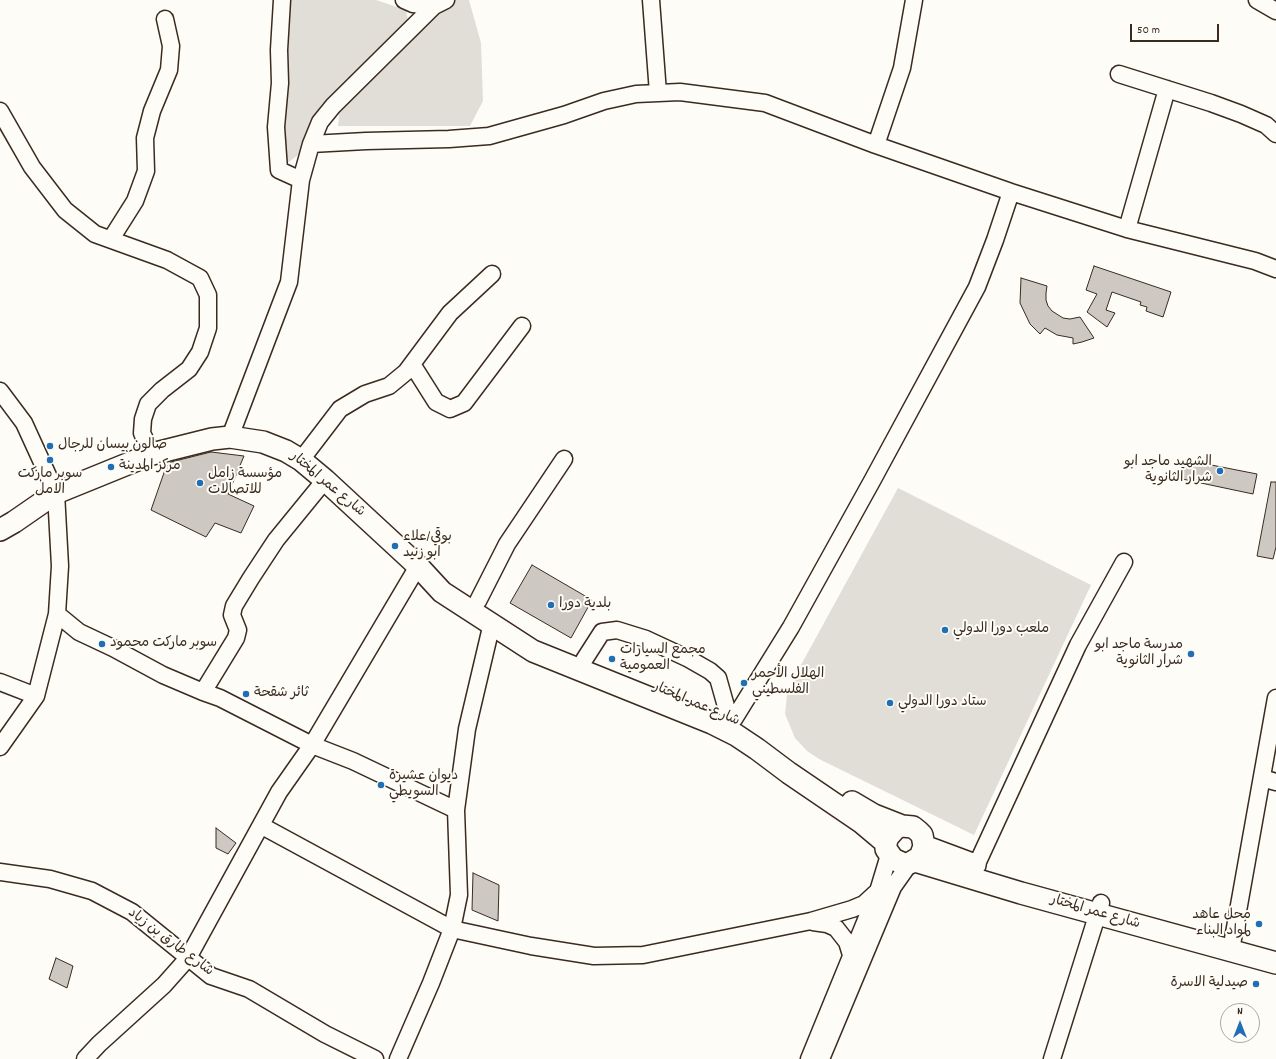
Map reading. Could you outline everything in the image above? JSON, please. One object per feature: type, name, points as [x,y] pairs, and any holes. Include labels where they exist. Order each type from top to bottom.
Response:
[{"type":"main road","name":"شارع عمر المختار","points":[[0,530],[56,493],[152,454],[212,439],[230,437],[263,442],[286,450],[326,480],[418,566],[442,592],[534,651],[712,723],[736,735],[861,822],[887,849]]},
{"type":"main road","name":"شارع عمر المختار","points":[[418,566],[547,644],[584,660],[705,706],[731,718],[756,733],[844,798],[874,815],[902,826]]},
{"type":"main road","points":[[902,826],[913,827],[922,835],[917,857],[898,862],[892,859],[887,849],[890,832],[902,826]]},
{"type":"main road","name":"شارع عمر المختار","points":[[917,857],[976,866],[1099,908]]},
{"type":"main road","name":"شارع عمر المختار","points":[[917,857],[1232,945],[1276,963]]},
{"type":"main road","name":"شارع عمر المختار","points":[[1232,945],[1276,950]]},
{"type":"street","points":[[282,0],[279,50],[280,83],[276,127],[279,170],[301,180]]},
{"type":"street","points":[[404,0],[413,4],[438,2]]},
{"type":"street","points":[[651,0],[658,93]]},
{"type":"street","points":[[876,146],[902,68],[914,0]]},
{"type":"street","points":[[1256,0],[1276,11]]},
{"type":"street","points":[[230,437],[289,282],[301,180],[311,144],[320,122],[333,106],[438,2]]},
{"type":"street","points":[[111,239],[135,201],[146,171],[145,138],[152,111],[169,70],[171,46],[165,19]]},
{"type":"street","points":[[1119,74],[1212,103],[1241,114],[1266,125],[1276,134]]},
{"type":"street","points":[[1127,229],[1167,89]]},
{"type":"street","points":[[311,144],[449,139],[489,136],[564,115],[604,101],[636,94],[680,92],[765,103],[876,146],[1011,192],[1127,229],[1274,265]]},
{"type":"street","points":[[0,111],[32,167],[65,210],[95,234],[168,260],[200,278],[208,295],[208,328],[200,352],[189,369],[162,390],[148,404],[143,419],[142,434],[152,454]]},
{"type":"street","points":[[731,718],[791,627],[977,287],[996,240],[1011,192]]},
{"type":"street","points":[[301,460],[340,409],[365,394],[389,386],[406,372],[450,313],[492,274]]},
{"type":"street","points":[[412,364],[436,402],[450,410],[464,403],[522,326]]},
{"type":"street","points":[[0,391],[24,423],[56,493],[60,566],[57,614],[36,696],[0,748]]},
{"type":"street","points":[[478,601],[507,544],[564,459]]},
{"type":"street","points":[[203,692],[226,656],[237,635],[237,628],[232,615],[234,606],[276,540],[326,480]]},
{"type":"street","points":[[976,866],[1078,645],[1124,562]]},
{"type":"street","points":[[85,1059],[99,1044],[164,985],[188,958],[262,826],[279,792],[312,745],[418,566]]},
{"type":"street","points":[[57,614],[79,632],[163,675],[220,698],[312,745],[352,761],[456,810]]},
{"type":"street","points":[[398,1059],[431,983],[452,929],[459,895],[456,810],[467,729],[492,624]]},
{"type":"street","points":[[584,660],[602,632],[617,630],[646,639],[689,659],[710,671],[718,678],[731,718]]},
{"type":"street","points":[[0,682],[36,696]]},
{"type":"street","points":[[1232,945],[1269,780],[1276,698]]},
{"type":"street","points":[[262,826],[452,929],[531,946],[594,956],[643,955],[812,921],[852,910],[864,904],[877,892]]},
{"type":"street","points":[[809,1059],[877,892],[887,849]]},
{"type":"street","points":[[822,1059],[893,887],[917,857]]},
{"type":"street","name":"شارع طارق بن زياد","points":[[0,872],[50,878],[92,891],[132,912],[212,976],[249,989],[325,1034],[375,1059]]},
{"type":"street","points":[[1052,1059],[1099,908]]},
{"type":"street","points":[[812,921],[827,924],[836,928],[847,942],[851,955]]},
{"type":"shaded area","points":[[290,0],[376,0],[406,10],[409,25],[321,105],[298,155],[286,164],[282,155],[282,43]]},
{"type":"shaded area","points":[[469,0],[481,43],[483,101],[470,126],[338,126],[340,103],[451,1]]},
{"type":"shaded area","name":"ملعب دورا الدولي","points":[[898,488],[1091,585],[974,835],[819,759],[807,751],[795,738],[785,714],[787,695],[796,674]]},
{"type":"building","points":[[1094,266],[1171,292],[1163,317],[1146,311],[1147,307],[1140,305],[1141,302],[1112,292],[1106,310],[1115,313],[1107,327],[1087,312],[1097,294],[1086,290]]},
{"type":"building","points":[[1021,278],[1047,286],[1046,300],[1052,311],[1063,318],[1070,319],[1080,317],[1094,338],[1073,344],[1073,338],[1057,335],[1045,328],[1040,334],[1030,324],[1020,303]]},
{"type":"building","points":[[211,452],[244,456],[228,494],[254,506],[241,533],[215,523],[206,537],[151,510],[166,467],[171,462]]},
{"type":"building","points":[[1186,460],[1257,474],[1253,494],[1182,479]]},
{"type":"building","points":[[1271,482],[1276,482],[1276,547],[1273,559],[1257,556]]},
{"type":"building","points":[[532,565],[592,600],[571,638],[510,603]]},
{"type":"building","points":[[216,828],[236,843],[228,854],[216,848]]},
{"type":"building","points":[[473,873],[499,885],[498,921],[472,910]]},
{"type":"building","points":[[56,958],[73,966],[67,988],[49,979]]},
{"type":"place","name":"صالون بيسان للرجال","points":[[50,446]]},
{"type":"place","name":"سوبر ماركت الامل","points":[[50,460]]},
{"type":"place","name":"مركز المدينة","points":[[111,467]]},
{"type":"place","name":"الشهيد ماجد ابو شرار الثانوية","points":[[1220,471]]},
{"type":"place","name":"مؤسسة زامل للاتصالات","points":[[200,483]]},
{"type":"place","name":"بوقي/علاء ابو زنيد","points":[[395,546]]},
{"type":"place","name":"بلدية دورا","points":[[551,605]]},
{"type":"place","name":"ملعب دورا الدولي","points":[[945,630]]},
{"type":"place","name":"سوبر ماركت محمود","points":[[102,644]]},
{"type":"place","name":"مدرسة ماجد ابو شرار الثانوية","points":[[1191,654]]},
{"type":"place","name":"مجمع السيارات العمومية","points":[[612,659]]},
{"type":"place","name":"الهلال الأحمر الفلسطيني","points":[[744,683]]},
{"type":"place","name":"ثائر شقحة","points":[[246,694]]},
{"type":"place","name":"ستاد دورا الدولي","points":[[890,703]]},
{"type":"place","name":"ديوان عشيرة السويطي","points":[[381,785]]},
{"type":"place","name":"محل عاهد لمواد البناء","points":[[1259,924]]},
{"type":"place","name":"صيدلية الاسرة","points":[[1256,984]]}]
